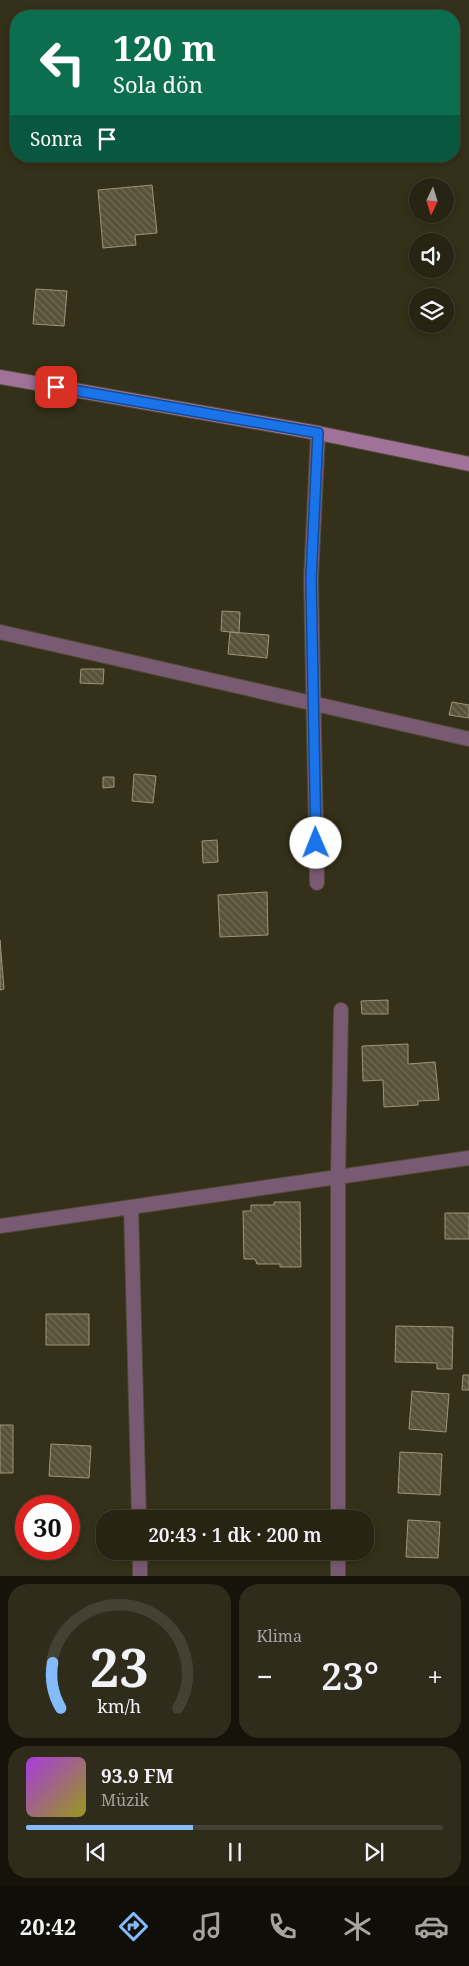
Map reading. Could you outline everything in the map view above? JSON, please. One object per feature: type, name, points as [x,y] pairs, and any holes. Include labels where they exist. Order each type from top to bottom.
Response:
[{"type":"main road","points":[[0,377],[318,433],[469,464]]},
{"type":"street","points":[[317,883],[311,579],[318,433]]},
{"type":"street","points":[[0,632],[469,739]]},
{"type":"street","points":[[338,1510],[338,1177],[341,1010]]},
{"type":"street","points":[[0,1226],[469,1158]]},
{"type":"street","points":[[131,1207],[139,1510]]},
{"type":"street","points":[[140,1560],[140,1576]]},
{"type":"street","points":[[338,1560],[338,1576]]},
{"type":"building","points":[[152,185],[157,233],[135,235],[136,245],[103,248],[98,190]]},
{"type":"building","points":[[36,289],[67,291],[64,326],[33,324]]},
{"type":"building","points":[[222,611],[240,612],[239,633],[221,631]]},
{"type":"building","points":[[230,632],[269,635],[267,658],[228,654]]},
{"type":"building","points":[[81,669],[104,669],[103,684],[80,683]]},
{"type":"building","points":[[452,702],[469,705],[469,718],[449,715]]},
{"type":"building","points":[[134,774],[156,776],[153,803],[132,801]]},
{"type":"building","points":[[103,777],[114,777],[114,787],[103,788]]},
{"type":"building","points":[[217,840],[218,862],[203,863],[202,841]]},
{"type":"building","points":[[267,892],[268,935],[220,937],[218,895]]},
{"type":"building","points":[[0,940],[4,989],[0,990]]},
{"type":"building","points":[[388,1000],[388,1014],[362,1014],[361,1001]]},
{"type":"building","points":[[408,1044],[408,1064],[435,1062],[439,1100],[418,1101],[418,1105],[384,1107],[383,1080],[363,1081],[362,1046]]},
{"type":"building","points":[[274,1202],[300,1202],[301,1267],[280,1267],[280,1264],[257,1264],[255,1259],[244,1259],[243,1211],[251,1211],[251,1205],[274,1205]]},
{"type":"building","points":[[445,1213],[469,1213],[469,1239],[445,1239]]},
{"type":"building","points":[[46,1314],[89,1314],[89,1345],[46,1345]]},
{"type":"building","points":[[396,1326],[453,1327],[452,1369],[437,1369],[437,1363],[395,1362]]},
{"type":"building","points":[[463,1375],[469,1375],[469,1390],[462,1390]]},
{"type":"building","points":[[412,1391],[449,1394],[446,1432],[409,1429]]},
{"type":"building","points":[[0,1425],[13,1425],[13,1473],[0,1473]]},
{"type":"building","points":[[51,1444],[91,1446],[89,1478],[49,1476]]},
{"type":"building","points":[[400,1452],[442,1454],[440,1495],[398,1493]]},
{"type":"building","points":[[408,1520],[440,1522],[438,1558],[406,1557]]},
{"type":"route","points":[[56,387],[318,433],[311,579],[316,843]]}]
